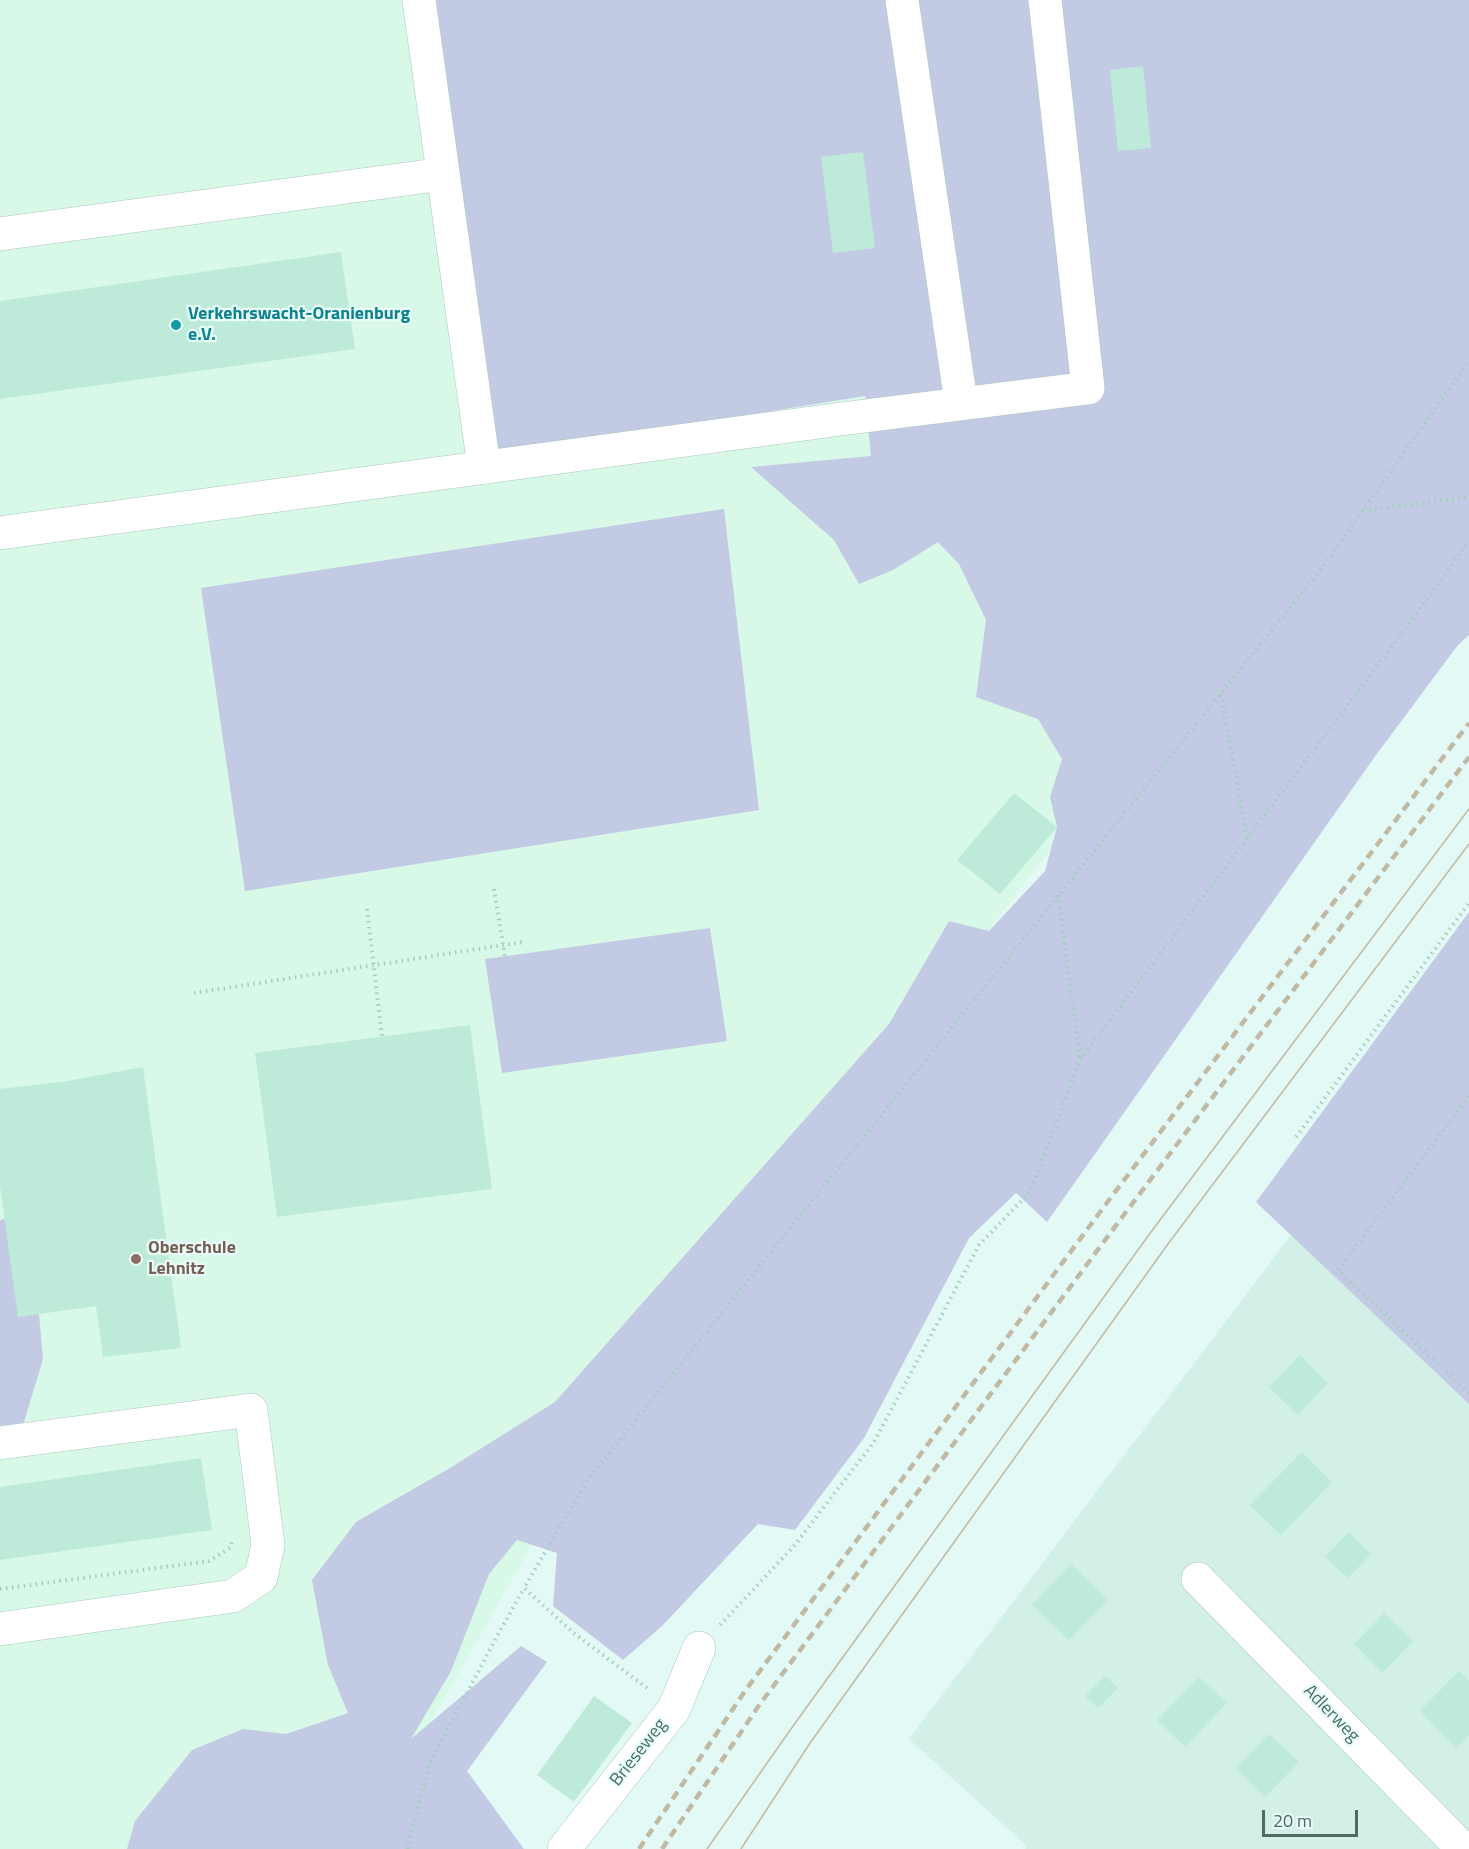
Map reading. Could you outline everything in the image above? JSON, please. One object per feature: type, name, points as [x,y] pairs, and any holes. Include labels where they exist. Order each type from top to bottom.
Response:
[{"type":"street","points":[[420,0],[484,467]]},
{"type":"street","points":[[902,0],[961,402]]},
{"type":"street","points":[[0,532],[1088,388],[1045,0]]},
{"type":"street","points":[[0,234],[443,174]]},
{"type":"street","points":[[0,1443],[251,1410],[268,1545],[261,1577],[232,1596],[0,1629]]},
{"type":"street","name":"Adlerweg","points":[[1198,1579],[1463,1849]]},
{"type":"street","name":"Brieseweg","points":[[564,1849],[674,1709],[699,1648]]},
{"type":"path","points":[[407,1849],[429,1765],[524,1588],[589,1478],[1322,568],[1469,361]]},
{"type":"path","points":[[1362,512],[1469,497]]},
{"type":"path","points":[[699,1648],[794,1546],[874,1442],[979,1245],[1030,1192],[1080,1060],[1469,541]]},
{"type":"path","points":[[1221,693],[1247,838]]},
{"type":"path","points":[[494,889],[505,957]]},
{"type":"path","points":[[1058,895],[1080,1060]]},
{"type":"path","points":[[1296,1137],[1469,903]]},
{"type":"path","points":[[367,909],[382,1036]]},
{"type":"path","points":[[194,993],[523,942]]},
{"type":"path","points":[[1469,1096],[1338,1269],[1469,1394]]},
{"type":"path","points":[[0,1589],[208,1561],[230,1548],[236,1530]]},
{"type":"path","points":[[524,1588],[575,1634],[674,1709]]},
{"type":"shaded area","points":[[0,0],[1469,0],[1469,304],[573,1472],[359,1849],[0,1849]]},
{"type":"shaded area","points":[[430,0],[1469,0],[1469,635],[1458,645],[1376,755],[1047,1222],[1016,1193],[969,1238],[864,1438],[795,1530],[758,1524],[662,1626],[623,1660],[553,1606],[557,1553],[517,1540],[489,1574],[451,1671],[411,1739],[521,1646],[547,1662],[467,1771],[524,1849],[127,1849],[135,1821],[192,1750],[243,1729],[286,1734],[348,1713],[328,1665],[312,1580],[356,1522],[450,1468],[555,1402],[889,1024],[949,921],[989,931],[1045,871],[1057,827],[1050,797],[1062,759],[1038,719],[976,697],[986,620],[959,564],[938,542],[893,570],[859,584],[834,540],[751,467],[871,456],[865,396],[488,457]]},
{"type":"shaded area","points":[[724,509],[759,810],[245,891],[201,588]]},
{"type":"shaded area","points":[[1469,912],[1469,1404],[1256,1202]]},
{"type":"shaded area","points":[[710,928],[727,1041],[502,1073],[485,959]]},
{"type":"shaded area","points":[[2,1219],[31,1225],[43,1359],[18,1442],[0,1453],[0,1221]]},
{"type":"shaded area","points":[[1292,1234],[1469,1404],[1469,1849],[1025,1849],[1027,1846],[909,1739]]},
{"type":"building","points":[[1143,66],[1151,148],[1118,151],[1110,70]]},
{"type":"building","points":[[863,152],[875,248],[833,253],[821,157]]},
{"type":"building","name":"Verkehrswacht-Oranienburg e.V.","points":[[341,252],[355,349],[0,399],[0,301]]},
{"type":"building","points":[[1014,793],[1057,827],[1000,894],[957,860]]},
{"type":"building","points":[[470,1025],[492,1189],[277,1217],[255,1053]]},
{"type":"building","points":[[143,1067],[181,1348],[103,1357],[96,1306],[18,1317],[0,1186],[0,1089],[67,1081]]},
{"type":"building","points":[[1300,1355],[1328,1383],[1298,1415],[1269,1387]]},
{"type":"building","points":[[1302,1452],[1332,1482],[1281,1535],[1250,1505]]},
{"type":"building","points":[[201,1458],[212,1530],[0,1560],[0,1487]]},
{"type":"building","points":[[1349,1532],[1371,1554],[1348,1578],[1325,1557]]},
{"type":"building","points":[[1071,1564],[1108,1600],[1069,1640],[1032,1605]]},
{"type":"building","points":[[1384,1613],[1413,1641],[1382,1673],[1354,1644]]},
{"type":"building","points":[[1459,1671],[1469,1681],[1469,1735],[1456,1748],[1420,1711]]},
{"type":"building","points":[[1105,1676],[1118,1688],[1098,1708],[1085,1696]]},
{"type":"building","points":[[1199,1677],[1227,1703],[1185,1747],[1157,1720]]},
{"type":"building","points":[[594,1696],[632,1723],[574,1802],[537,1775]]},
{"type":"building","points":[[1269,1734],[1299,1762],[1265,1797],[1236,1768]]},
{"type":"tram line","points":[[707,1849],[793,1726],[1151,1232],[1469,809]]},
{"type":"tram line","points":[[741,1849],[810,1743],[1168,1244],[1469,844]]},
{"type":"railway","points":[[639,1849],[745,1691],[1106,1204],[1469,723]]},
{"type":"railway","points":[[662,1849],[760,1704],[1123,1216],[1469,757]]},
{"type":"place","name":"Verkehrswacht-Oranienburg e.V.","points":[[176,325]]},
{"type":"place","name":"Oberschule Lehnitz","points":[[136,1259]]}]
